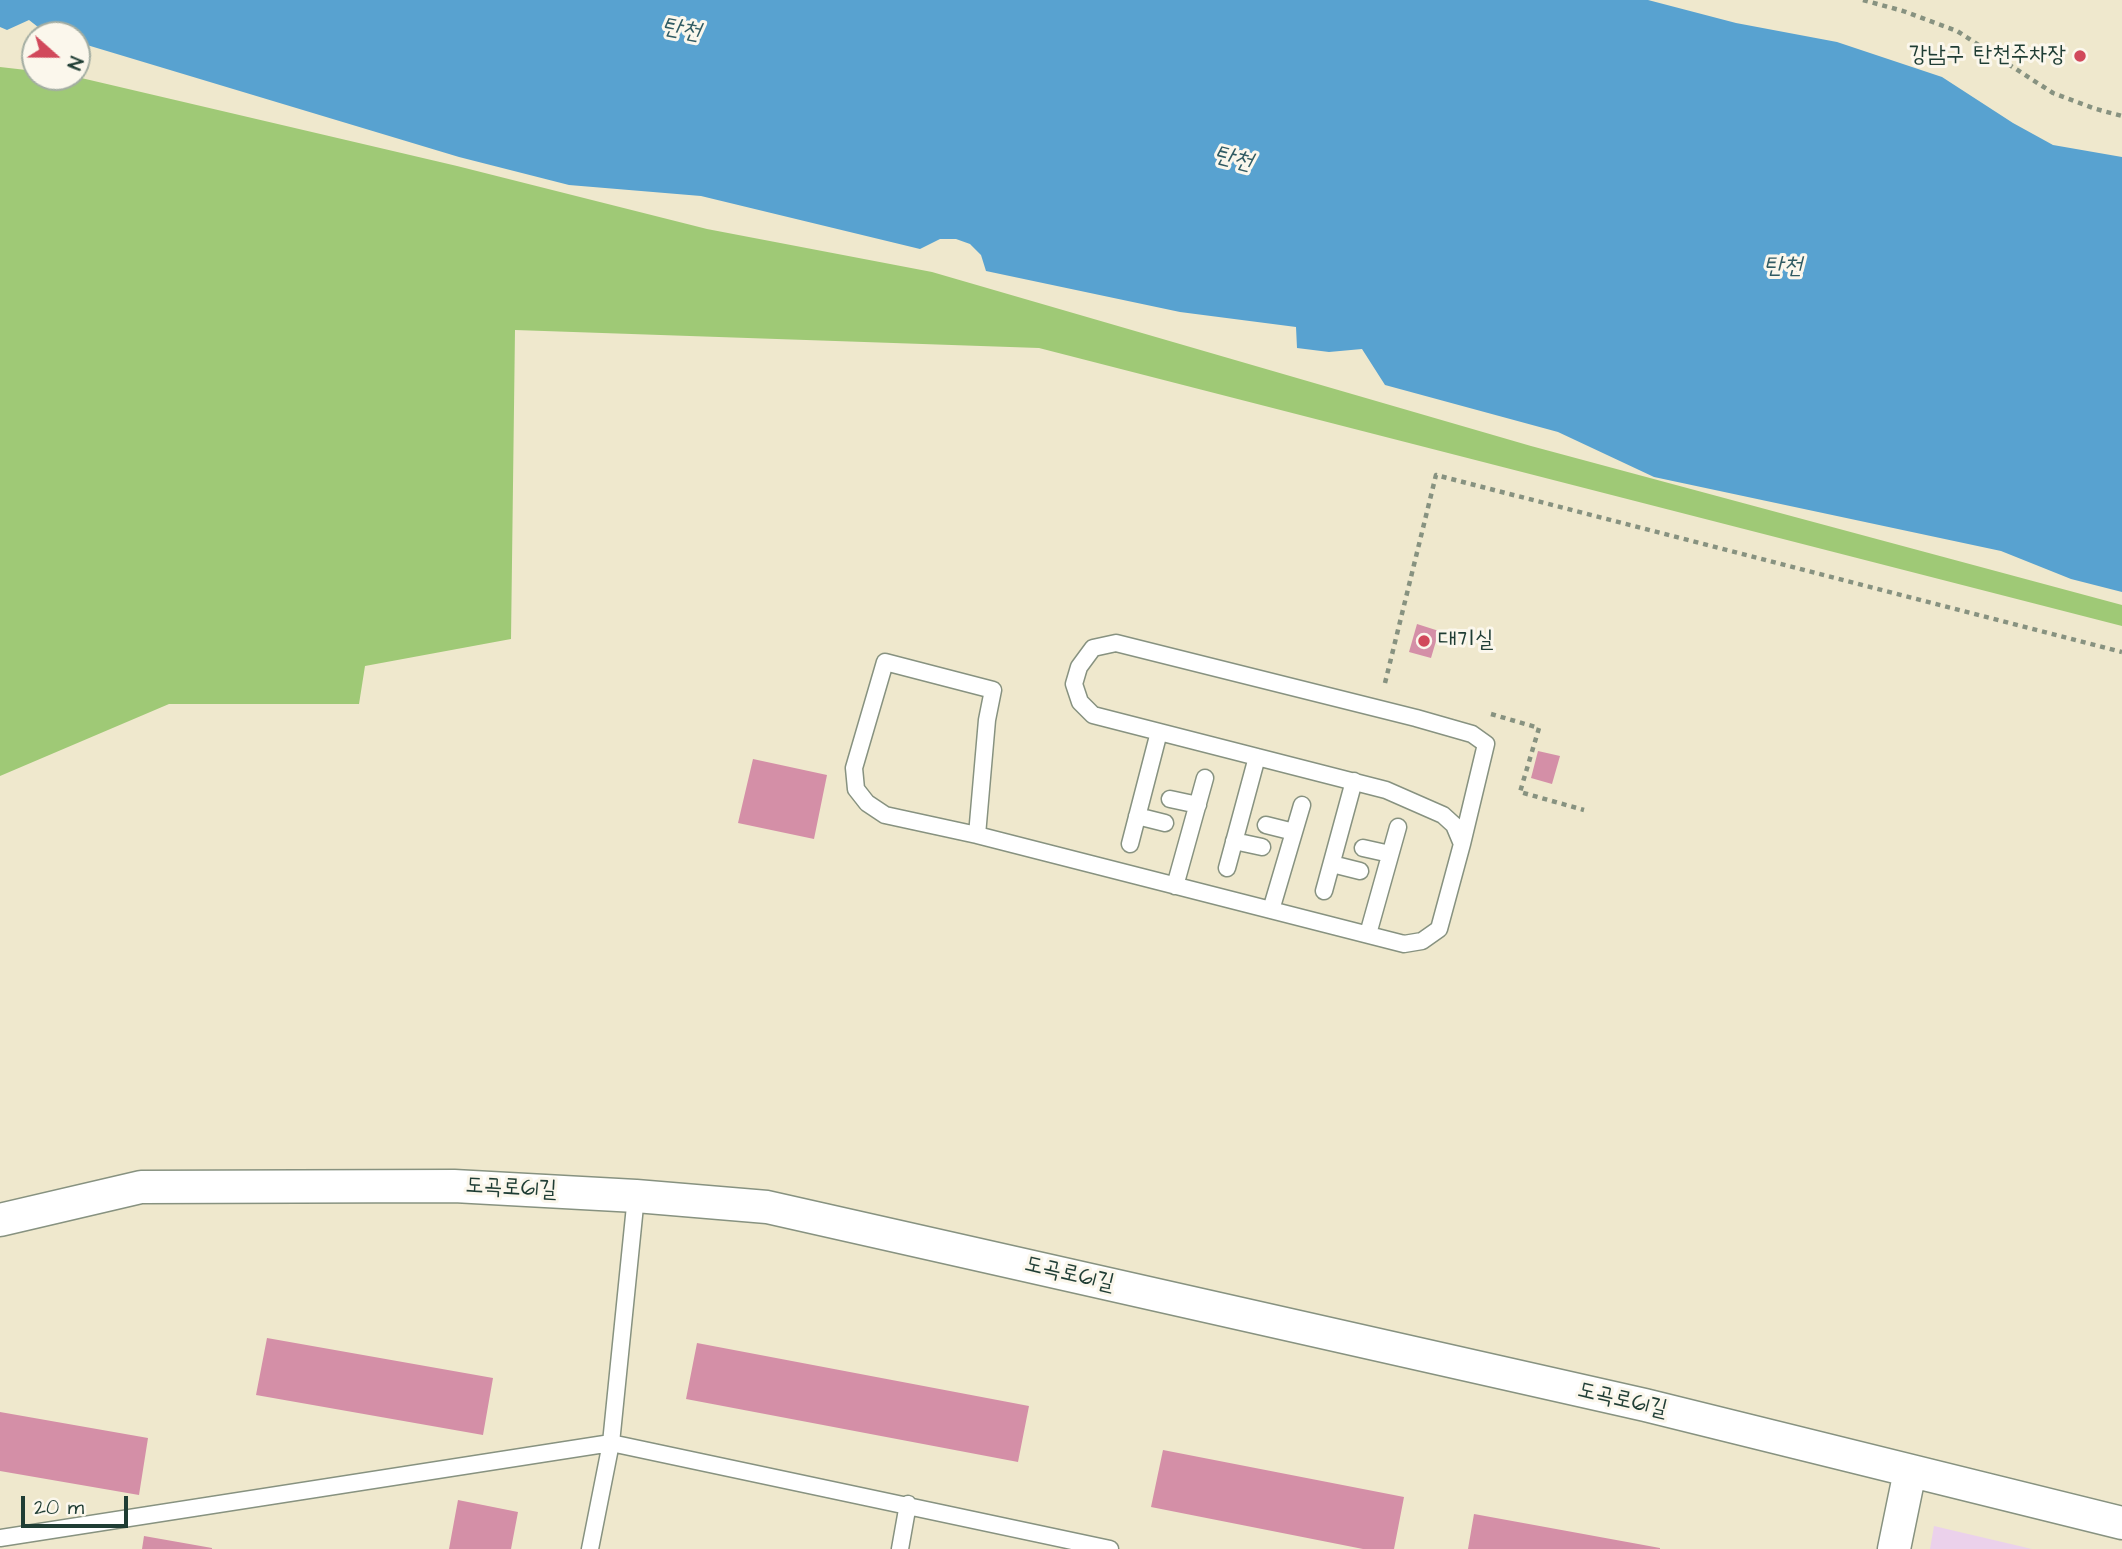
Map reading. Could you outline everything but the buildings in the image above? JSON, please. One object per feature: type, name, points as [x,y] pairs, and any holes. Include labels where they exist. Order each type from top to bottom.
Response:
[{"type":"street","name":"도곡로61길","points":[[0,1220],[141,1187],[454,1186],[636,1196],[767,1207],[1631,1402],[2122,1523]]},
{"type":"street","points":[[1894,1549],[1910,1471]]},
{"type":"lane","points":[[977,835],[987,720],[993,690],[885,662],[854,768],[856,789],[867,803],[885,815],[977,835],[1404,944],[1422,941],[1439,929],[1462,844],[1486,744],[1472,734],[1116,643],[1093,648],[1079,667],[1074,684],[1080,702],[1093,715],[1386,790],[1443,815],[1454,825],[1462,844]]},
{"type":"lane","points":[[1130,844],[1159,732]]},
{"type":"lane","points":[[1227,868],[1257,757]]},
{"type":"lane","points":[[1175,886],[1205,778]]},
{"type":"lane","points":[[1324,891],[1354,781]]},
{"type":"lane","points":[[1170,799],[1198,805]]},
{"type":"lane","points":[[1271,910],[1302,805]]},
{"type":"lane","points":[[1137,816],[1165,823]]},
{"type":"lane","points":[[1266,825],[1294,832]]},
{"type":"lane","points":[[1368,934],[1398,827]]},
{"type":"lane","points":[[1234,841],[1262,847]]},
{"type":"lane","points":[[1363,848],[1390,854]]},
{"type":"lane","points":[[1332,864],[1360,871]]},
{"type":"lane","points":[[590,1549],[611,1443],[636,1196]]},
{"type":"lane","points":[[0,1538],[611,1443],[1110,1549]]},
{"type":"lane","points":[[900,1549],[908,1504]]},
{"type":"path","points":[[1863,0],[1958,31],[2053,93],[2122,116]]},
{"type":"path","points":[[1398,687],[1385,683],[1436,475],[2122,652]]},
{"type":"path","points":[[1488,713],[1539,728],[1520,792],[1584,810]]},
{"type":"shaded area","points":[[1934,1526],[2032,1549],[1930,1549]]},
{"type":"green space","points":[[0,67],[21,69],[21,91],[91,91],[91,80],[457,166],[707,229],[932,272],[1531,446],[2122,605],[2122,626],[1039,348],[515,330],[511,639],[365,666],[359,704],[169,704],[0,776]]},
{"type":"water","name":"탄천","points":[[0,0],[1648,0],[1736,23],[1837,42],[1942,77],[2013,123],[2053,145],[2122,157],[2122,592],[2071,579],[2001,551],[1654,477],[1558,432],[1385,385],[1362,349],[1329,352],[1297,348],[1296,327],[1180,312],[986,271],[981,255],[970,244],[956,239],[940,239],[920,249],[701,196],[569,185],[459,157],[91,46],[91,21],[29,20],[21,21],[21,24],[7,30],[0,27]]},
{"type":"place","name":"강남구 탄천주차장","points":[[2080,56]]},
{"type":"place","name":"대기실","points":[[1424,641]]}]
